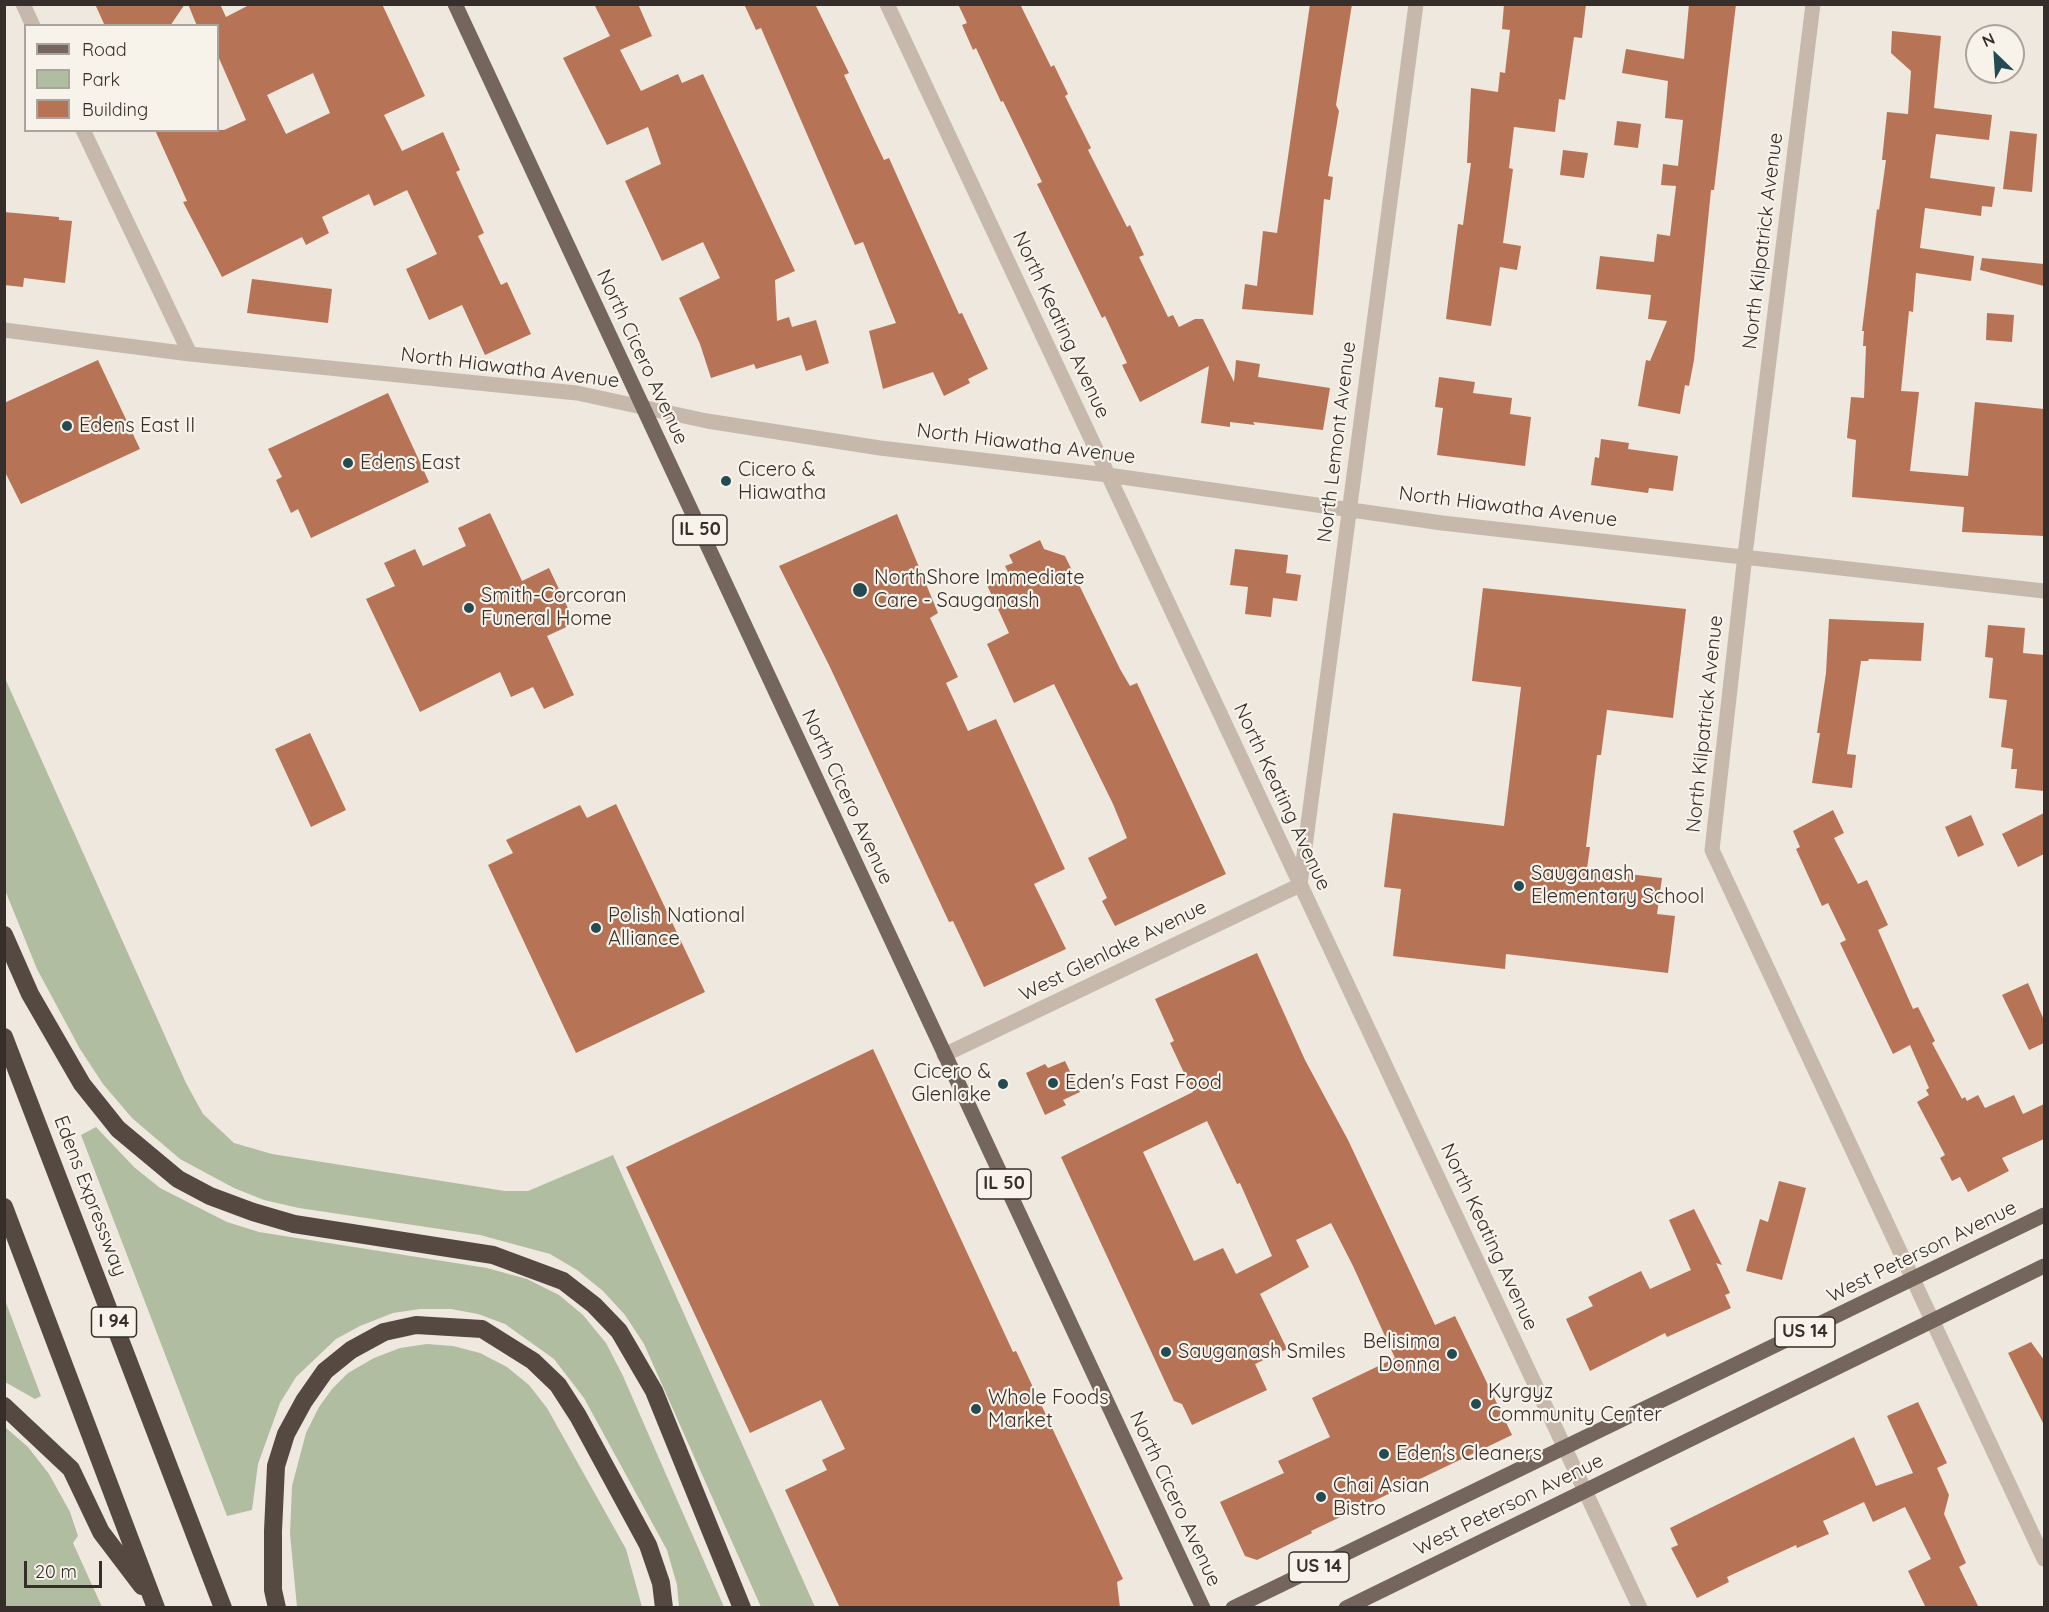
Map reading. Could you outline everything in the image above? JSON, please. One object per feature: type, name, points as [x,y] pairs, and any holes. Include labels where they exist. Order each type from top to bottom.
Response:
[{"type":"highway","points":[[4,935],[30,994],[82,1084],[118,1129],[178,1179],[231,1204],[294,1224],[493,1255],[563,1281],[594,1305],[619,1331],[654,1391],[742,1608]]},
{"type":"highway","name":"Edens Expressway","points":[[4,1037],[223,1608]]},
{"type":"highway","points":[[4,1207],[155,1604]]},
{"type":"highway","points":[[277,1608],[273,1590],[276,1466],[286,1434],[304,1401],[325,1371],[351,1350],[384,1332],[416,1325],[449,1325],[482,1329],[533,1361],[558,1385],[578,1416],[648,1545],[661,1583],[664,1608]]},
{"type":"highway","points":[[4,1406],[71,1469],[101,1532],[155,1604]]},
{"type":"main road","name":"North Cicero Avenue","points":[[455,4],[1203,1608]]},
{"type":"main road","name":"West Peterson Avenue","points":[[1233,1608],[2044,1215]]},
{"type":"main road","name":"West Peterson Avenue","points":[[1346,1608],[2044,1266]]},
{"type":"street","points":[[23,4],[32,24]]},
{"type":"street","name":"North Keating Avenue","points":[[887,4],[1640,1608]]},
{"type":"street","name":"North Lemont Avenue","points":[[1300,885],[1416,4]]},
{"type":"street","name":"North Kilpatrick Avenue","points":[[1813,4],[1745,555],[1712,850],[2044,1559]]},
{"type":"street","points":[[84,132],[190,354]]},
{"type":"street","name":"North Hiawatha Avenue","points":[[4,330],[190,354],[577,393],[707,421],[868,446],[1108,475],[1442,523],[1745,555],[2044,591]]},
{"type":"street","name":"West Glenlake Avenue","points":[[944,1055],[1300,885]]},
{"type":"green space","points":[[4,676],[186,1083],[203,1114],[234,1143],[272,1154],[505,1191],[528,1191],[613,1155],[815,1607],[761,1607],[644,1344],[625,1315],[603,1291],[577,1270],[550,1254],[480,1235],[299,1208],[264,1200],[234,1188],[180,1159],[132,1118],[103,1084],[80,1049],[37,969],[5,890]]},
{"type":"green space","points":[[96,1127],[134,1167],[160,1188],[227,1222],[259,1232],[487,1268],[527,1279],[559,1295],[583,1315],[606,1343],[623,1376],[724,1607],[679,1607],[677,1585],[667,1550],[584,1398],[554,1359],[505,1324],[478,1314],[451,1309],[420,1309],[393,1313],[360,1326],[336,1339],[296,1377],[280,1403],[258,1464],[252,1510],[227,1516],[81,1135]]},
{"type":"green space","points":[[5,1300],[41,1396],[35,1399],[5,1382]]},
{"type":"green space","points":[[427,1344],[453,1346],[480,1353],[507,1367],[529,1385],[547,1408],[626,1549],[642,1607],[297,1607],[290,1534],[292,1486],[306,1433],[319,1407],[348,1373],[374,1358],[400,1348]]},
{"type":"green space","points":[[5,1427],[28,1447],[49,1474],[70,1512],[78,1536],[73,1543],[102,1607],[5,1607]]},
{"type":"building","points":[[95,4],[185,4],[171,24],[104,24]]},
{"type":"building","points":[[188,4],[220,4],[226,17],[251,4],[382,4],[425,96],[384,115],[402,151],[443,132],[460,170],[456,172],[484,233],[478,236],[501,285],[507,282],[531,334],[485,355],[462,305],[429,320],[406,269],[437,254],[407,190],[374,206],[369,194],[322,217],[329,233],[306,245],[302,237],[222,277],[183,202],[187,201],[156,132],[219,132],[219,130],[246,120],[219,58],[219,24],[196,24]],"holes":[[[313,73],[330,113],[286,134],[267,95]]]},
{"type":"building","points":[[594,4],[638,4],[652,36],[620,50],[641,91],[678,74],[682,83],[703,74],[795,271],[775,280],[777,321],[789,317],[792,327],[816,320],[829,363],[806,371],[801,355],[756,369],[754,364],[711,378],[700,344],[679,298],[720,278],[703,242],[662,261],[625,181],[661,164],[648,127],[607,145],[563,58],[610,36]]},
{"type":"building","points":[[744,4],[815,4],[849,73],[844,75],[873,137],[884,160],[889,158],[959,314],[962,313],[988,369],[968,379],[970,383],[944,396],[933,372],[883,389],[869,331],[896,323],[863,242],[855,245],[761,28],[756,30]]},
{"type":"building","points":[[958,4],[1020,4],[1051,67],[1054,65],[1068,94],[1065,96],[1091,148],[1088,150],[1127,227],[1130,225],[1144,255],[1139,257],[1168,317],[1173,315],[1179,327],[1195,319],[1203,319],[1234,382],[1236,360],[1260,364],[1258,377],[1330,388],[1323,430],[1253,422],[1255,425],[1230,422],[1230,427],[1201,423],[1209,366],[1140,402],[1122,365],[1127,363],[1105,316],[1102,318],[1037,184],[1042,182],[976,48],[973,50],[962,25],[967,23]]},
{"type":"building","points":[[1310,4],[1352,4],[1336,105],[1339,111],[1328,176],[1333,177],[1330,200],[1324,199],[1313,315],[1242,309],[1245,284],[1257,286],[1263,231],[1277,233]]},
{"type":"building","points":[[1504,4],[1586,4],[1582,38],[1574,37],[1565,100],[1559,99],[1555,132],[1514,127],[1509,168],[1513,169],[1503,243],[1521,246],[1517,270],[1500,267],[1491,326],[1446,319],[1458,224],[1463,225],[1471,163],[1467,163],[1471,88],[1498,92],[1500,72],[1505,73],[1510,30],[1502,29]]},
{"type":"building","points":[[1689,4],[1736,4],[1714,190],[1711,190],[1694,360],[1689,386],[1685,385],[1680,414],[1638,406],[1646,360],[1650,361],[1667,321],[1648,319],[1651,295],[1596,289],[1600,256],[1654,262],[1657,234],[1670,236],[1676,186],[1661,185],[1663,164],[1678,166],[1683,120],[1665,118],[1668,81],[1622,73],[1626,49],[1684,59]]},
{"type":"building","points":[[1892,31],[1941,36],[1934,108],[1992,115],[1989,140],[1936,134],[1930,178],[1995,187],[1992,207],[1982,206],[1981,216],[1925,208],[1920,248],[1974,256],[1971,281],[1916,273],[1913,312],[1909,311],[1901,391],[1919,392],[1910,471],[1968,476],[1975,402],[2044,409],[2044,536],[1962,532],[1964,507],[1852,497],[1856,440],[1847,438],[1851,397],[1864,398],[1866,346],[1863,346],[1864,331],[1862,331],[1877,209],[1879,210],[1886,160],[1882,160],[1887,112],[1908,114],[1911,71],[1891,53]]},
{"type":"building","points":[[1617,121],[1641,124],[1638,148],[1614,145]]},
{"type":"building","points":[[2010,131],[2037,134],[2032,192],[2003,189]]},
{"type":"building","points":[[1563,150],[1588,153],[1584,178],[1560,175]]},
{"type":"building","points":[[4,212],[59,217],[59,220],[72,221],[65,283],[24,278],[23,287],[4,285]]},
{"type":"building","points":[[1982,258],[2044,264],[2044,286],[1980,270]]},
{"type":"building","points":[[252,279],[332,289],[328,323],[247,313]]},
{"type":"building","points":[[1987,313],[2014,315],[2012,342],[1986,340]]},
{"type":"building","name":"Edens East II","points":[[98,360],[140,449],[21,504],[4,470],[4,403]]},
{"type":"building","points":[[1439,377],[1475,382],[1473,393],[1512,398],[1510,414],[1531,417],[1525,466],[1437,455],[1443,408],[1435,407]]},
{"type":"building","name":"Edens East","points":[[388,393],[429,482],[311,538],[298,509],[291,513],[276,480],[282,477],[268,449]]},
{"type":"building","points":[[1601,439],[1629,443],[1628,449],[1678,456],[1673,491],[1649,488],[1648,493],[1591,485],[1595,457],[1599,458]]},
{"type":"building","name":"Smith-Corcoran Funeral Home","points":[[490,513],[522,581],[549,568],[575,623],[547,636],[574,695],[544,709],[533,687],[511,697],[500,672],[420,712],[366,599],[395,586],[384,563],[415,549],[423,566],[466,546],[458,528]]},
{"type":"building","points":[[897,514],[938,613],[930,618],[958,677],[946,683],[968,731],[996,719],[1065,869],[1034,884],[1066,949],[984,987],[953,921],[949,922],[829,665],[779,566]]},
{"type":"building","points":[[1040,540],[1044,549],[1065,556],[1120,669],[1130,686],[1137,683],[1226,874],[1115,926],[1102,901],[1107,898],[1088,858],[1127,838],[1113,804],[1054,684],[1014,703],[987,644],[1009,633],[987,585],[1009,574],[1005,566],[1013,563],[1009,555]]},
{"type":"building","points":[[1235,549],[1288,555],[1286,573],[1301,575],[1297,601],[1273,598],[1271,617],[1245,614],[1248,587],[1230,585]]},
{"type":"building","name":"Sauganash Elementary School","points":[[1483,588],[1686,609],[1673,718],[1607,710],[1601,755],[1597,755],[1586,847],[1590,847],[1587,869],[1662,878],[1657,914],[1675,916],[1668,973],[1506,954],[1505,969],[1393,956],[1401,889],[1384,887],[1393,813],[1504,826],[1521,687],[1472,681]]},
{"type":"building","points":[[1829,619],[1924,623],[1921,661],[1869,659],[1861,661],[1847,754],[1856,755],[1852,788],[1812,783],[1820,733],[1817,733],[1826,673]]},
{"type":"building","points":[[1988,625],[2025,628],[2023,653],[2044,655],[2044,791],[2015,788],[2017,769],[2011,769],[2013,749],[2001,747],[2007,700],[1989,698],[1993,658],[1985,657]]},
{"type":"building","points":[[310,733],[346,810],[311,827],[275,749]]},
{"type":"building","name":"Polish National Alliance","points":[[616,804],[705,992],[576,1053],[488,865],[513,853],[506,840],[580,805],[587,818]]},
{"type":"building","points":[[1833,810],[1844,833],[1834,838],[1858,884],[1867,880],[1888,925],[1878,930],[1913,1009],[1918,1007],[1935,1041],[1932,1043],[1962,1099],[1965,1097],[1967,1101],[1978,1095],[1985,1108],[2014,1095],[2023,1114],[2044,1104],[2044,1139],[2002,1158],[2009,1171],[1968,1192],[1960,1177],[1952,1181],[1940,1158],[1945,1155],[1917,1102],[1929,1095],[1926,1090],[1929,1088],[1910,1045],[1893,1054],[1840,943],[1846,940],[1828,903],[1822,906],[1796,849],[1800,847],[1793,831]]},
{"type":"building","points":[[2044,813],[2044,854],[2018,867],[2002,834]]},
{"type":"building","points":[[1971,815],[1984,845],[1958,857],[1945,827]]},
{"type":"building","points":[[1257,953],[1305,1060],[1348,1140],[1435,1325],[1455,1316],[1512,1435],[1311,1531],[1312,1533],[1257,1560],[1245,1556],[1220,1502],[1284,1473],[1278,1461],[1330,1437],[1312,1398],[1395,1358],[1331,1223],[1296,1240],[1309,1267],[1260,1294],[1287,1349],[1255,1364],[1267,1390],[1192,1425],[1182,1404],[1174,1401],[1061,1157],[1193,1092],[1170,1043],[1174,1041],[1155,999]],"holes":[[[1207,1121],[1237,1184],[1240,1183],[1272,1256],[1236,1274],[1223,1248],[1194,1261],[1143,1152]]]},
{"type":"building","points":[[2028,983],[2044,1020],[2044,1043],[2029,1050],[2002,995]]},
{"type":"building","points":[[873,1049],[1013,1352],[1016,1351],[1123,1579],[1117,1582],[1120,1608],[840,1608],[785,1490],[827,1470],[822,1460],[845,1449],[821,1400],[750,1433],[626,1167]]},
{"type":"building","name":"Eden's Fast Food","points":[[1065,1061],[1080,1092],[1063,1100],[1066,1105],[1045,1115],[1026,1073],[1045,1064],[1048,1068]]},
{"type":"building","points":[[1779,1181],[1806,1188],[1782,1280],[1746,1271],[1760,1219],[1768,1222]]},
{"type":"building","points":[[1694,1209],[1722,1265],[1716,1263],[1730,1293],[1725,1295],[1731,1308],[1667,1337],[1665,1333],[1590,1371],[1566,1319],[1593,1306],[1588,1297],[1641,1271],[1650,1289],[1691,1270],[1669,1220]]},
{"type":"building","points":[[2031,1342],[2044,1360],[2044,1425],[2008,1353]]},
{"type":"building","points":[[1918,1402],[1947,1463],[1937,1468],[1949,1495],[1944,1514],[1966,1563],[1959,1567],[1979,1608],[1926,1608],[1908,1571],[1931,1559],[1905,1507],[1873,1522],[1864,1502],[1823,1521],[1829,1534],[1797,1548],[1796,1545],[1727,1577],[1729,1582],[1697,1598],[1671,1548],[1678,1545],[1670,1528],[1854,1437],[1876,1486],[1913,1473],[1887,1416]]},
{"type":"place","name":"Edens East II","points":[[67,426]]},
{"type":"place","name":"Edens East","points":[[348,463]]},
{"type":"place","name":"Cicero & Hiawatha","points":[[726,481]]},
{"type":"place","name":"NorthShore Immediate Care - Sauganash","points":[[860,590]]},
{"type":"place","name":"Smith-Corcoran Funeral Home","points":[[469,608]]},
{"type":"place","name":"Sauganash Elementary School","points":[[1519,886]]},
{"type":"place","name":"Polish National Alliance","points":[[596,928]]},
{"type":"place","name":"Eden's Fast Food","points":[[1053,1083]]},
{"type":"place","name":"Cicero & Glenlake","points":[[1003,1084]]},
{"type":"place","name":"Sauganash Smiles","points":[[1166,1352]]},
{"type":"place","name":"Belisima Donna","points":[[1452,1354]]},
{"type":"place","name":"Kyrgyz Community Center","points":[[1476,1404]]},
{"type":"place","name":"Whole Foods Market","points":[[976,1409]]},
{"type":"place","name":"Eden's Cleaners","points":[[1384,1454]]},
{"type":"place","name":"Chai Asian Bistro","points":[[1321,1497]]}]
